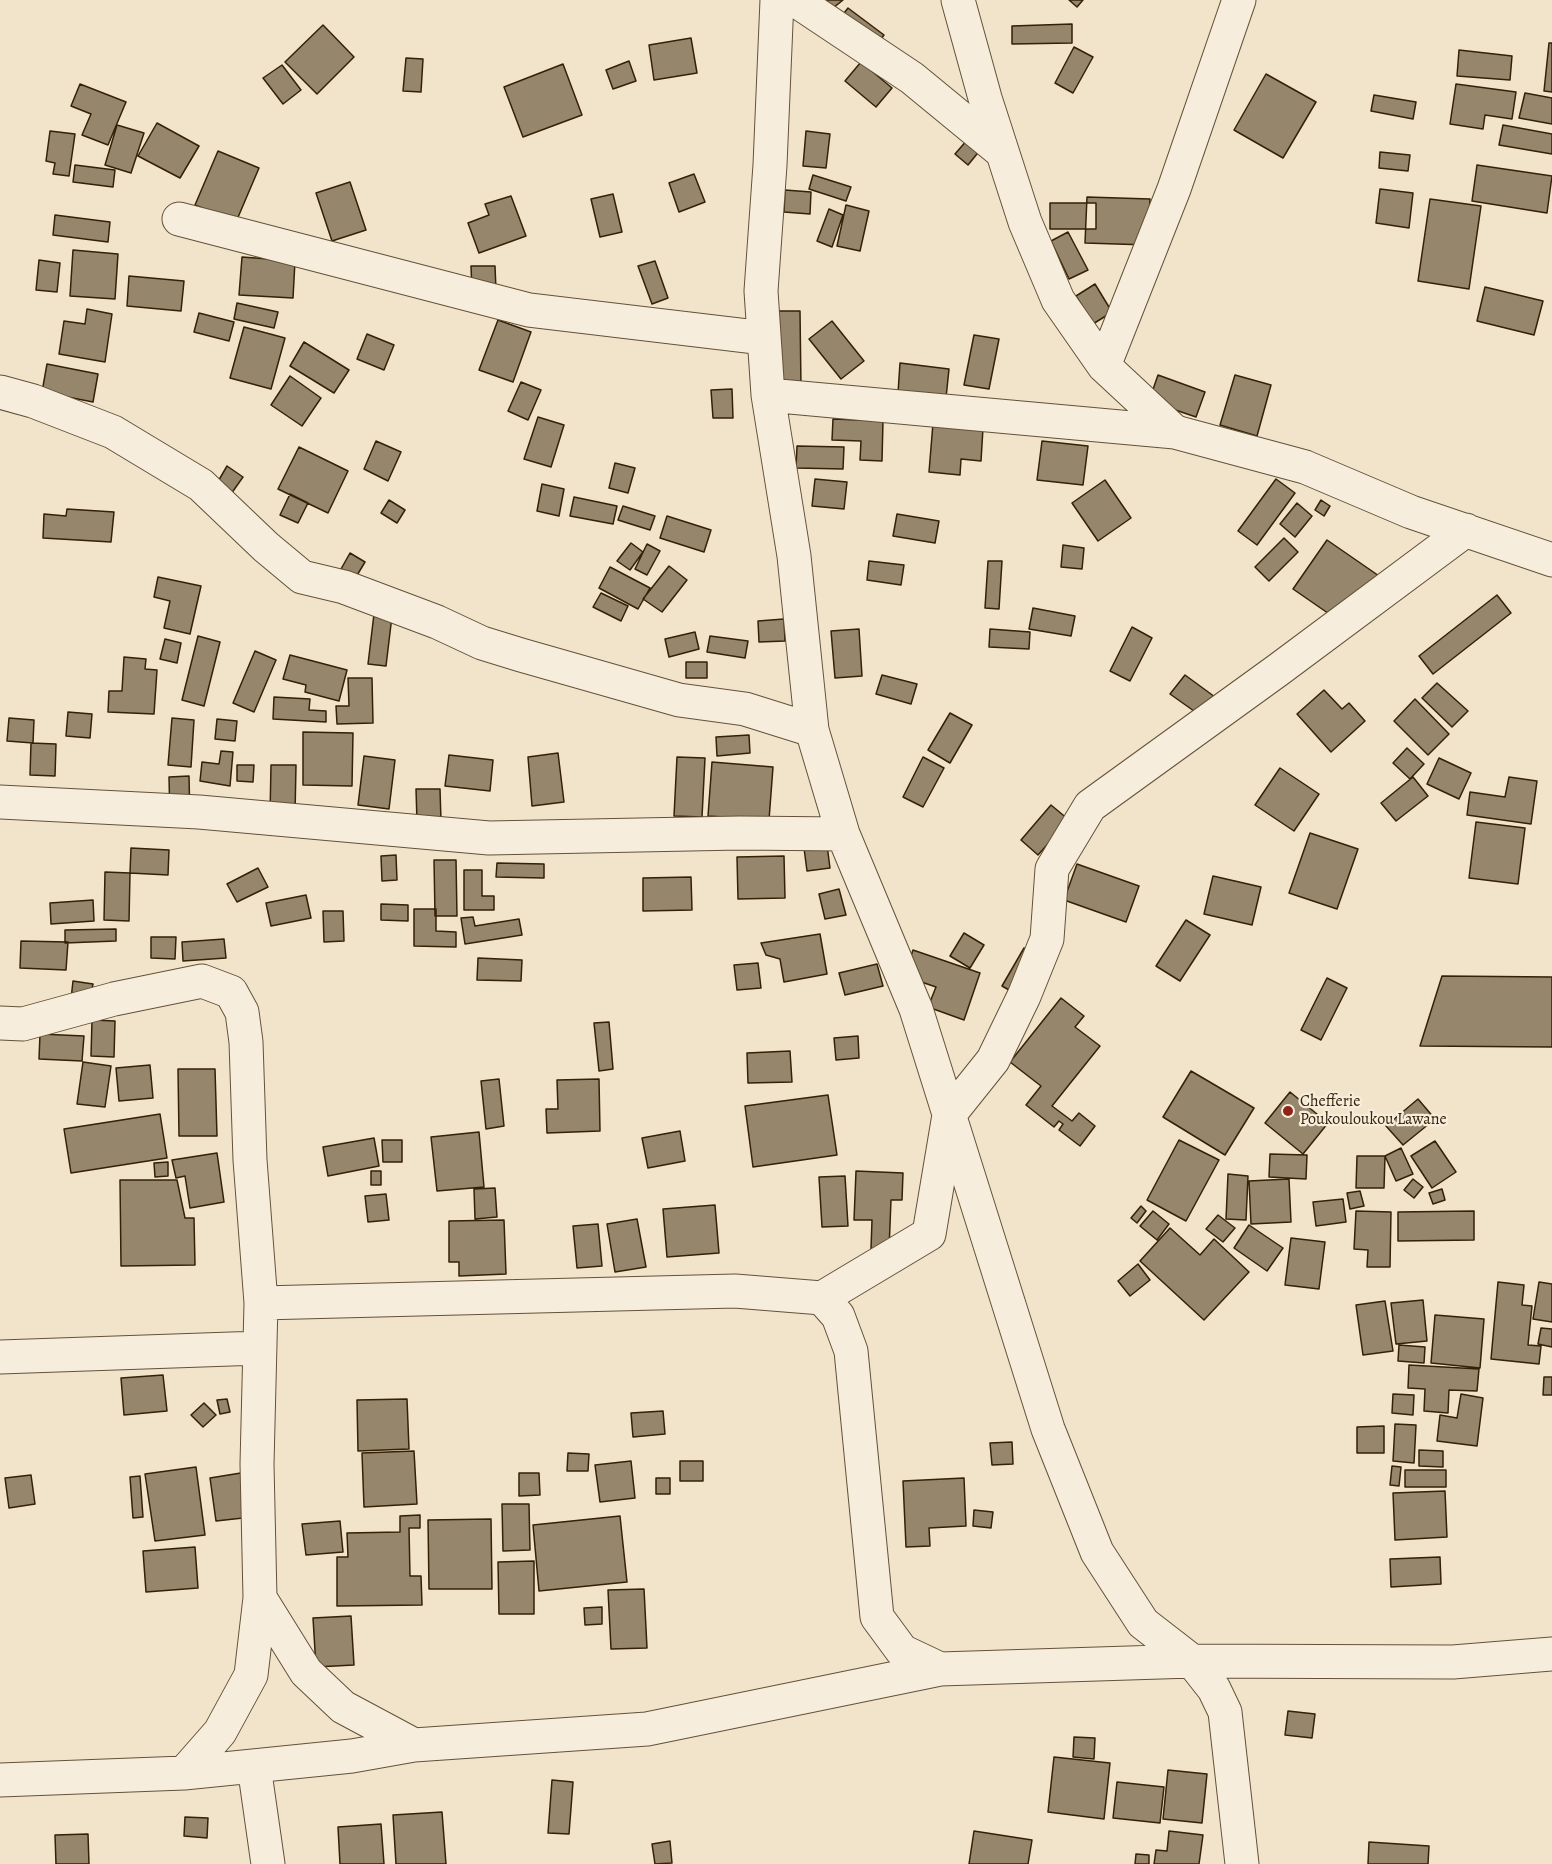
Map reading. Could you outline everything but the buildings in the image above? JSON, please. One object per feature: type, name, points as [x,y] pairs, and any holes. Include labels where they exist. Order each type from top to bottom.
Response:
[{"type":"street","points":[[777,0],[770,165],[761,291],[768,395],[794,556],[812,730],[843,834],[916,1009],[1048,1429],[1098,1552],[1143,1623],[1192,1661],[1214,1689],[1225,1712],[1242,1864]]},
{"type":"street","points":[[795,0],[912,78],[1002,152]]},
{"type":"street","points":[[958,0],[985,98],[1025,222],[1058,300],[1104,366],[1175,432]]},
{"type":"street","points":[[1104,366],[1174,189],[1239,0]]},
{"type":"street","points":[[179,219],[529,310],[764,338]]},
{"type":"street","points":[[0,392],[33,401],[113,432],[201,485],[266,547],[302,577],[344,587],[437,622],[482,643],[520,655],[679,700],[745,709],[812,730]]},
{"type":"street","points":[[768,395],[1175,432],[1305,467],[1410,512],[1552,560]]},
{"type":"street","points":[[261,1303],[735,1291],[822,1298],[929,1234],[949,1115],[993,1060],[1024,996],[1047,939],[1052,869],[1090,806],[1466,530]]},
{"type":"street","points":[[0,802],[198,813],[489,838],[740,833],[843,834]]},
{"type":"street","points":[[0,1023],[23,1024],[114,999],[202,981],[231,992],[242,1012],[246,1042],[250,1160],[261,1303],[257,1464],[260,1599],[251,1675],[220,1731],[184,1773]]},
{"type":"street","points":[[822,1298],[838,1316],[851,1351],[877,1617],[902,1650],[940,1669]]},
{"type":"street","points":[[0,1357],[260,1348]]},
{"type":"street","points":[[260,1599],[306,1672],[343,1707],[414,1745]]},
{"type":"street","points":[[0,1780],[184,1773],[352,1756],[414,1745],[647,1729],[940,1669],[1192,1661],[1453,1662],[1536,1655],[1552,1629]]},
{"type":"street","points":[[254,1766],[268,1864]]},
{"type":"place","name":"Chefferie Poukouloukou Lawane","points":[[1288,1111]]}]
